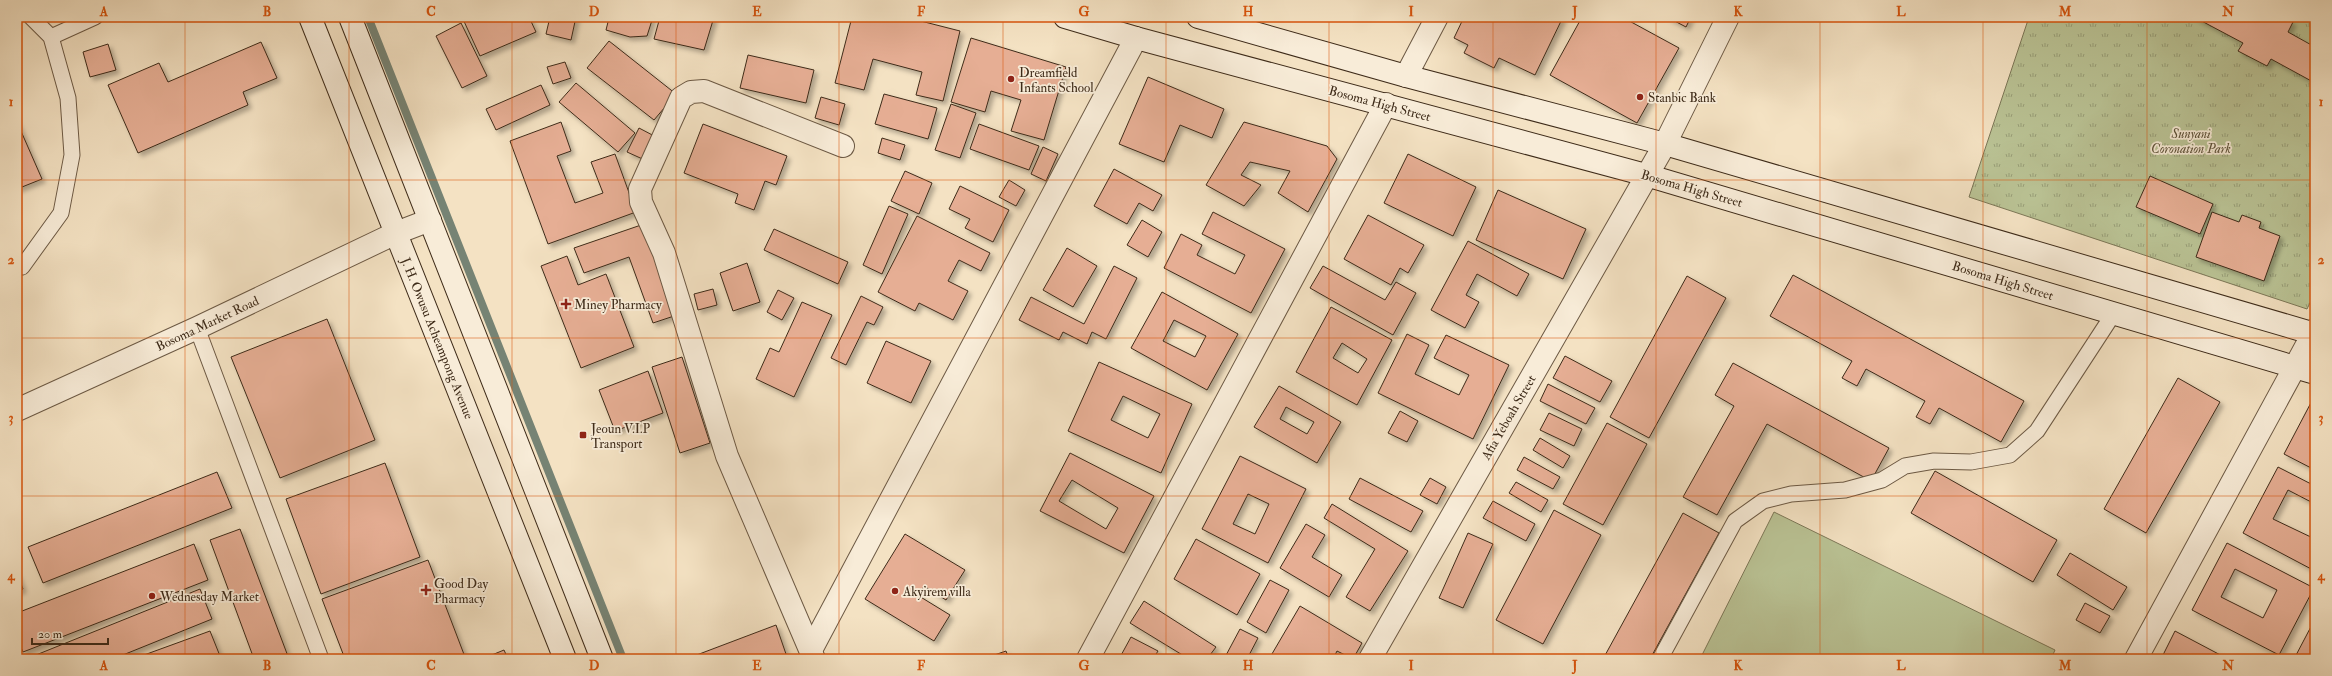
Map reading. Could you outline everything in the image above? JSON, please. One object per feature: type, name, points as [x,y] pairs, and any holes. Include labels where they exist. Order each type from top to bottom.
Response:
[{"type":"street","name":"J. H. Owusu Acheampong Avenue","points":[[310,17],[565,659]]},
{"type":"street","points":[[350,17],[602,659]]},
{"type":"street","name":"Bosoma High Street","points":[[1065,17],[1136,38],[1646,175],[2305,370]]},
{"type":"street","points":[[1198,17],[1406,76],[1665,144],[2314,332],[2305,370],[2136,659]]},
{"type":"street","points":[[1406,76],[1437,17]]},
{"type":"street","name":"Afia Yeboah Street","points":[[1370,659],[1665,144],[1728,17]]},
{"type":"street","points":[[812,654],[1136,38]]},
{"type":"street","points":[[812,654],[727,456],[664,253],[641,202],[640,189],[681,98],[691,92],[704,91],[843,146]]},
{"type":"street","points":[[1088,659],[1386,104]]},
{"type":"street","name":"Bosoma Market Road","points":[[17,410],[197,328],[396,233],[430,220]]},
{"type":"lane","points":[[22,267],[61,213],[72,155],[68,98],[50,37],[31,17]]},
{"type":"lane","points":[[50,37],[95,17]]},
{"type":"lane","points":[[1660,659],[1735,521],[1763,501],[1791,494],[1845,490],[1882,480],[1905,466],[1934,461],[1972,462],[2010,455],[2037,431],[2114,313]]},
{"type":"lane","points":[[197,328],[322,659]]},
{"type":"green space","name":"Sunyani Coronation Park","points":[[2029,17],[2315,17],[2315,293],[2307,309],[1969,197]]},
{"type":"green space","points":[[1774,512],[2055,650],[2051,659],[1700,659]]},
{"type":"building","points":[[462,17],[503,17],[504,20],[511,17],[529,17],[536,32],[480,56]]},
{"type":"building","points":[[550,17],[576,17],[571,40],[546,34]]},
{"type":"building","points":[[605,17],[653,17],[647,36],[630,37],[606,30],[609,18]]},
{"type":"building","points":[[660,17],[714,17],[704,50],[654,39]]},
{"type":"building","points":[[852,17],[905,17],[960,31],[943,101],[916,95],[922,72],[873,59],[864,90],[835,83]]},
{"type":"building","points":[[1464,17],[1563,17],[1535,75],[1499,58],[1494,68],[1464,53],[1468,45],[1454,38]]},
{"type":"building","points":[[1582,17],[1622,17],[1679,48],[1637,123],[1550,75]]},
{"type":"building","points":[[1667,17],[1691,17],[1686,27]]},
{"type":"building","points":[[2194,17],[2284,17],[2293,22],[2288,32],[2315,47],[2315,83],[2271,59],[2267,66],[2238,51],[2243,43]]},
{"type":"building","points":[[461,23],[487,76],[462,88],[436,36]]},
{"type":"building","name":"Dreamfield Infants School","points":[[971,38],[1066,67],[1044,140],[1011,131],[1021,100],[991,91],[985,112],[951,102]]},
{"type":"building","points":[[609,41],[676,94],[654,120],[587,68]]},
{"type":"building","points":[[261,42],[277,78],[243,92],[248,105],[138,153],[108,85],[159,63],[168,82]]},
{"type":"building","points":[[108,44],[116,70],[90,77],[83,52]]},
{"type":"building","points":[[748,55],[814,70],[806,103],[740,88]]},
{"type":"building","points":[[565,62],[571,78],[553,84],[547,67]]},
{"type":"building","points":[[1148,77],[1224,109],[1212,138],[1180,125],[1164,162],[1119,144]]},
{"type":"building","points":[[576,83],[635,133],[618,152],[559,102]]},
{"type":"building","points":[[541,85],[550,105],[496,130],[486,109]]},
{"type":"building","points":[[884,94],[937,108],[928,139],[875,124]]},
{"type":"building","points":[[821,97],[845,104],[839,125],[815,118]]},
{"type":"building","points":[[951,104],[976,113],[960,158],[935,150]]},
{"type":"building","points":[[17,122],[42,179],[17,189]]},
{"type":"building","points":[[561,122],[571,151],[557,156],[575,203],[603,193],[591,162],[615,154],[636,212],[548,244],[510,141]]},
{"type":"building","points":[[1244,122],[1327,146],[1337,159],[1308,212],[1278,193],[1290,171],[1250,162],[1241,175],[1261,185],[1244,206],[1206,185]]},
{"type":"building","points":[[703,124],[787,156],[776,185],[765,181],[754,210],[735,203],[738,194],[684,173]]},
{"type":"building","points":[[979,124],[1039,146],[1029,170],[970,149]]},
{"type":"building","points":[[639,128],[658,138],[647,161],[627,152]]},
{"type":"building","points":[[882,138],[905,145],[900,160],[878,153]]},
{"type":"building","points":[[1043,147],[1058,154],[1046,181],[1031,174]]},
{"type":"building","points":[[1408,154],[1476,187],[1453,236],[1384,203]]},
{"type":"building","points":[[1114,169],[1162,195],[1153,211],[1139,203],[1127,224],[1094,206]]},
{"type":"building","points":[[905,171],[932,183],[919,214],[891,201]]},
{"type":"building","points":[[2150,176],[2213,204],[2200,234],[2136,207]]},
{"type":"building","points":[[1009,180],[1025,190],[1016,206],[999,197]]},
{"type":"building","points":[[960,186],[1009,210],[993,242],[965,228],[970,219],[949,209]]},
{"type":"building","points":[[1498,190],[1586,229],[1563,279],[1476,240]]},
{"type":"building","points":[[889,206],[908,214],[882,274],[863,265]]},
{"type":"building","points":[[1213,212],[1285,249],[1251,313],[1164,268],[1181,234],[1202,245],[1197,255],[1235,274],[1245,255],[1202,234]]},
{"type":"building","points":[[2212,212],[2239,222],[2242,215],[2261,222],[2259,228],[2280,236],[2264,281],[2196,257]]},
{"type":"building","points":[[1368,215],[1424,245],[1408,273],[1400,268],[1391,285],[1344,259]]},
{"type":"building","points":[[917,216],[990,253],[981,271],[959,260],[948,281],[968,291],[953,320],[919,303],[915,311],[878,292]]},
{"type":"building","points":[[1142,220],[1162,232],[1148,257],[1127,245]]},
{"type":"building","points":[[644,224],[677,315],[653,323],[629,257],[584,273],[574,248]]},
{"type":"building","points":[[774,229],[848,262],[838,284],[764,250]]},
{"type":"building","points":[[1468,241],[1529,274],[1517,296],[1477,274],[1466,295],[1479,302],[1465,328],[1431,310]]},
{"type":"building","points":[[1067,248],[1097,266],[1073,307],[1043,290]]},
{"type":"building","points":[[567,256],[578,285],[606,274],[634,347],[581,368],[541,266]]},
{"type":"building","points":[[747,263],[760,302],[733,311],[720,273]]},
{"type":"building","points":[[1114,266],[1137,278],[1106,339],[1092,332],[1087,344],[1063,332],[1059,340],[1019,320],[1031,297],[1084,324]]},
{"type":"building","points":[[1323,266],[1385,300],[1396,282],[1416,293],[1393,335],[1310,288]]},
{"type":"building","points":[[1793,275],[2024,401],[2001,442],[1939,408],[1930,424],[1916,417],[1925,401],[1866,369],[1857,386],[1842,378],[1852,361],[1770,316]]},
{"type":"building","points":[[1687,276],[1726,298],[1649,438],[1610,417]]},
{"type":"building","points":[[713,289],[717,305],[698,310],[694,294]]},
{"type":"building","points":[[778,290],[794,298],[782,320],[767,312]]},
{"type":"building","points":[[1162,292],[1238,334],[1207,390],[1131,348]],"holes":[[[1174,320],[1206,336],[1195,357],[1163,341]]]},
{"type":"building","points":[[861,296],[883,307],[874,325],[867,322],[846,365],[831,358]]},
{"type":"building","points":[[802,302],[832,315],[794,397],[756,379],[770,348],[779,352]]},
{"type":"building","points":[[1331,307],[1392,340],[1357,405],[1296,372]],"holes":[[[1342,343],[1367,359],[1358,373],[1333,358]]]},
{"type":"building","points":[[327,319],[375,440],[280,478],[231,357]]},
{"type":"building","points":[[1407,334],[1429,345],[1415,374],[1459,395],[1469,375],[1434,358],[1446,335],[1509,365],[1473,439],[1378,393]]},
{"type":"building","points":[[886,341],[931,361],[911,403],[867,383]]},
{"type":"building","points":[[1565,356],[1612,381],[1600,402],[1553,378]]},
{"type":"building","points":[[682,357],[710,443],[680,453],[652,367]]},
{"type":"building","points":[[1099,362],[1192,404],[1161,473],[1068,431]],"holes":[[[1123,396],[1160,414],[1148,438],[1111,420]]]},
{"type":"building","points":[[1733,363],[1889,448],[1871,481],[1767,424],[1717,515],[1683,497],[1734,406],[1715,395]]},
{"type":"building","points":[[648,371],[663,413],[615,431],[599,390]]},
{"type":"building","points":[[2178,378],[2220,402],[2146,533],[2104,509]]},
{"type":"building","points":[[1548,384],[1595,408],[1586,424],[1540,401]]},
{"type":"building","points":[[1279,386],[1341,422],[1317,463],[1254,427]],"holes":[[[1286,407],[1314,422],[1307,434],[1280,419]]]},
{"type":"building","points":[[2315,395],[2313,442],[2315,470],[2284,454]]},
{"type":"building","points":[[1400,411],[1418,421],[1407,442],[1388,433]]},
{"type":"building","points":[[1549,413],[1582,429],[1574,446],[1540,430]]},
{"type":"building","points":[[1607,423],[1647,444],[1603,525],[1563,504]]},
{"type":"building","points":[[1540,438],[1570,456],[1563,468],[1533,450]]},
{"type":"building","points":[[1070,453],[1154,496],[1124,553],[1040,511]],"holes":[[[1072,480],[1118,508],[1106,529],[1059,501]]]},
{"type":"building","points":[[1240,456],[1306,489],[1268,563],[1202,529]],"holes":[[[1248,494],[1269,504],[1255,534],[1233,524]]]},
{"type":"building","points":[[1524,457],[1560,477],[1553,489],[1517,470]]},
{"type":"building","points":[[385,463],[420,557],[321,594],[286,499]]},
{"type":"building","points":[[2278,467],[2315,486],[2315,504],[2288,490],[2273,519],[2315,539],[2315,571],[2243,533]]},
{"type":"building","points":[[1935,471],[2057,540],[2033,582],[1911,513]]},
{"type":"building","points":[[217,472],[232,508],[43,583],[28,547]]},
{"type":"building","points":[[1360,478],[1423,511],[1411,532],[1349,499]]},
{"type":"building","points":[[1430,478],[1446,487],[1437,504],[1420,495]]},
{"type":"building","points":[[1516,482],[1548,500],[1541,512],[1509,493]]},
{"type":"building","points":[[1493,501],[1535,524],[1526,541],[1483,518]]},
{"type":"building","points":[[1332,504],[1408,551],[1370,611],[1346,597],[1375,549],[1324,518]]},
{"type":"building","points":[[1554,510],[1601,535],[1543,644],[1496,620]]},
{"type":"building","points":[[1683,513],[1719,533],[1650,659],[1603,659]]},
{"type":"building","points":[[1306,524],[1325,535],[1312,557],[1342,575],[1329,597],[1280,568]]},
{"type":"building","points":[[240,529],[289,659],[254,659],[210,540]]},
{"type":"building","points":[[1468,533],[1493,544],[1463,608],[1439,598]]},
{"type":"building","name":"Akyirem villa","points":[[905,534],[965,570],[946,600],[924,586],[919,596],[950,615],[934,641],[865,599]]},
{"type":"building","points":[[1196,539],[1260,574],[1237,615],[1174,579]]},
{"type":"building","points":[[2227,543],[2314,588],[2279,655],[2192,610]],"holes":[[[2235,569],[2277,590],[2263,618],[2221,597]]]},
{"type":"building","points":[[194,544],[208,580],[23,652],[17,638],[17,613]]},
{"type":"building","points":[[2070,553],[2127,587],[2113,610],[2057,575]]},
{"type":"building","points":[[428,560],[465,657],[345,659],[322,599]]},
{"type":"building","points":[[17,573],[23,589],[17,592]]},
{"type":"building","points":[[1270,580],[1289,590],[1266,633],[1247,622]]},
{"type":"building","points":[[200,589],[212,619],[113,659],[26,659]]},
{"type":"building","points":[[1144,601],[1216,647],[1207,659],[1189,659],[1130,623]]},
{"type":"building","points":[[2085,603],[2110,616],[2100,633],[2076,620]]},
{"type":"building","points":[[1300,606],[1362,643],[1353,659],[1337,651],[1333,659],[1269,659]]},
{"type":"building","points":[[2315,619],[2315,659],[2294,659]]},
{"type":"building","points":[[776,625],[787,657],[695,659],[694,656]]},
{"type":"building","points":[[1240,629],[1258,638],[1247,659],[1224,659]]},
{"type":"building","points":[[210,631],[220,656],[211,659],[133,659]]},
{"type":"building","points":[[2175,631],[2228,659],[2161,659]]},
{"type":"building","points":[[1131,637],[1158,651],[1153,659],[1119,659]]},
{"type":"building","points":[[504,650],[508,659],[482,659]]},
{"type":"building","points":[[1006,651],[1009,659],[983,659]]},
{"type":"waterway","points":[[368,17],[623,659]]},
{"type":"place","name":"Dreamfield Infants School","points":[[1011,79]]},
{"type":"place","name":"Stanbic Bank","points":[[1640,97]]},
{"type":"place","name":"Miney Pharmacy","points":[[566,304]]},
{"type":"place","name":"Jeoun V.I.P Transport","points":[[583,435]]},
{"type":"place","name":"Good Day Pharmacy","points":[[426,590]]},
{"type":"place","name":"Akyirem villa","points":[[895,591]]},
{"type":"place","name":"Wednesday Market","points":[[152,596]]}]
